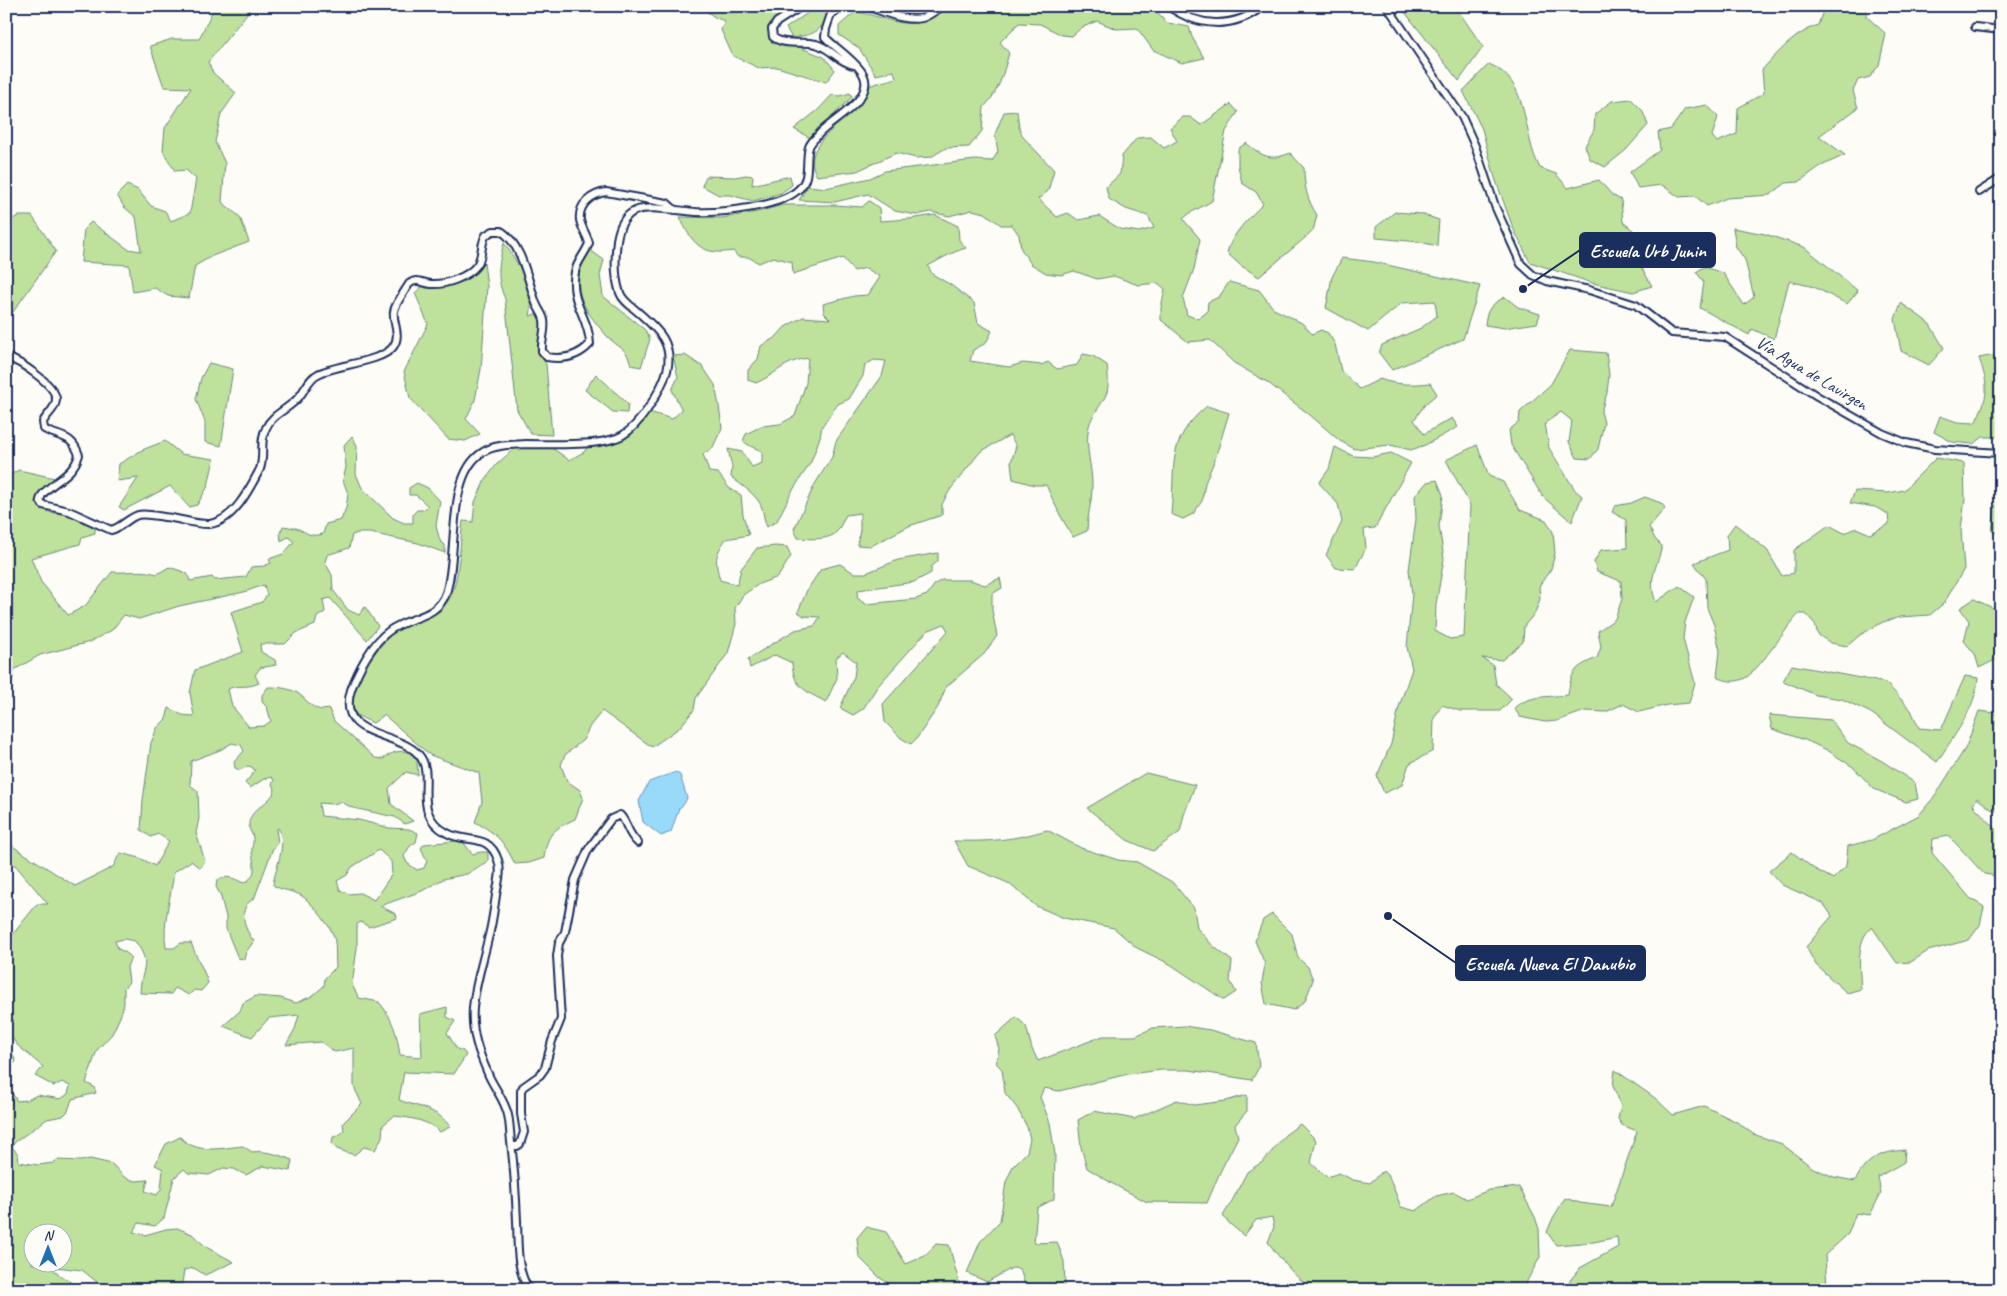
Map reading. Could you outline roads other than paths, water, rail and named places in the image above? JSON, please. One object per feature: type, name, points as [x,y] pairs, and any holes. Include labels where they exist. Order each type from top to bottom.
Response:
[{"type":"street","points":[[802,6],[777,22],[772,29],[773,37],[781,41],[815,44],[826,48],[845,63],[854,65]]},
{"type":"street","points":[[529,1290],[523,1280],[519,1265],[516,1197],[508,1114],[477,1049],[472,1024],[473,1004],[490,931],[500,864],[490,847],[482,841],[456,837],[446,833],[435,824],[428,813],[424,765],[420,756],[409,748],[361,726],[351,716],[348,704],[360,670],[385,634],[409,620],[433,612],[445,597],[449,581],[459,494],[467,470],[475,458],[490,448],[505,445],[577,443],[614,439],[634,427],[655,398],[663,382],[669,354],[665,341],[657,329],[625,301],[620,294],[616,271],[618,236],[624,220],[635,211],[650,209],[702,212],[737,209],[775,200],[797,191],[803,184],[809,151],[813,141],[825,127],[856,104],[863,96],[865,80],[862,72],[828,40],[825,33],[831,14],[845,6]]},
{"type":"street","points":[[866,6],[916,19],[926,16],[943,6]]},
{"type":"street","points":[[1168,6],[1191,20],[1212,23],[1235,22],[1257,12],[1264,6]]},
{"type":"street","name":"Vía Agua de Lavirgen","points":[[1387,6],[1462,117],[1476,146],[1495,206],[1521,264],[1533,275],[1547,281],[1588,290],[1636,306],[1672,333],[1725,337],[1817,396],[1882,433],[1906,442],[1935,448],[2001,453]]},
{"type":"street","points":[[1975,27],[2001,30]]},
{"type":"street","points":[[1979,192],[2001,178]]},
{"type":"street","points":[[6,357],[24,366],[54,393],[56,400],[43,422],[44,429],[63,436],[73,443],[78,455],[72,469],[42,495],[40,500],[43,505],[69,511],[111,530],[138,515],[170,517],[209,524],[222,520],[235,510],[263,462],[262,439],[266,426],[299,397],[314,376],[391,350],[397,342],[394,310],[408,284],[416,280],[441,284],[472,271],[480,260],[486,235],[493,231],[501,231],[515,247],[523,263],[538,308],[544,318],[545,329],[542,347],[544,354],[547,357],[559,359],[569,358],[580,353],[590,344],[587,325],[576,303],[574,282],[577,265],[588,243],[580,220],[586,201],[596,194],[606,192],[667,203],[675,210]]},
{"type":"street","points":[[512,1146],[517,1146],[523,1139],[521,1091],[523,1086],[545,1068],[552,1041],[561,1019],[557,956],[558,942],[565,932],[578,871],[596,839],[611,819],[616,816],[620,815],[623,818],[627,831],[638,843]]},
{"type":"water","points":[[676,772],[680,775],[687,798],[679,808],[671,832],[661,836],[643,822],[639,801],[649,782]]},
{"type":"place","name":"Escuela Urb Junin","points":[[1523,289]]},
{"type":"place","name":"Escuela Nueva El Danubio","points":[[1388,916]]}]
